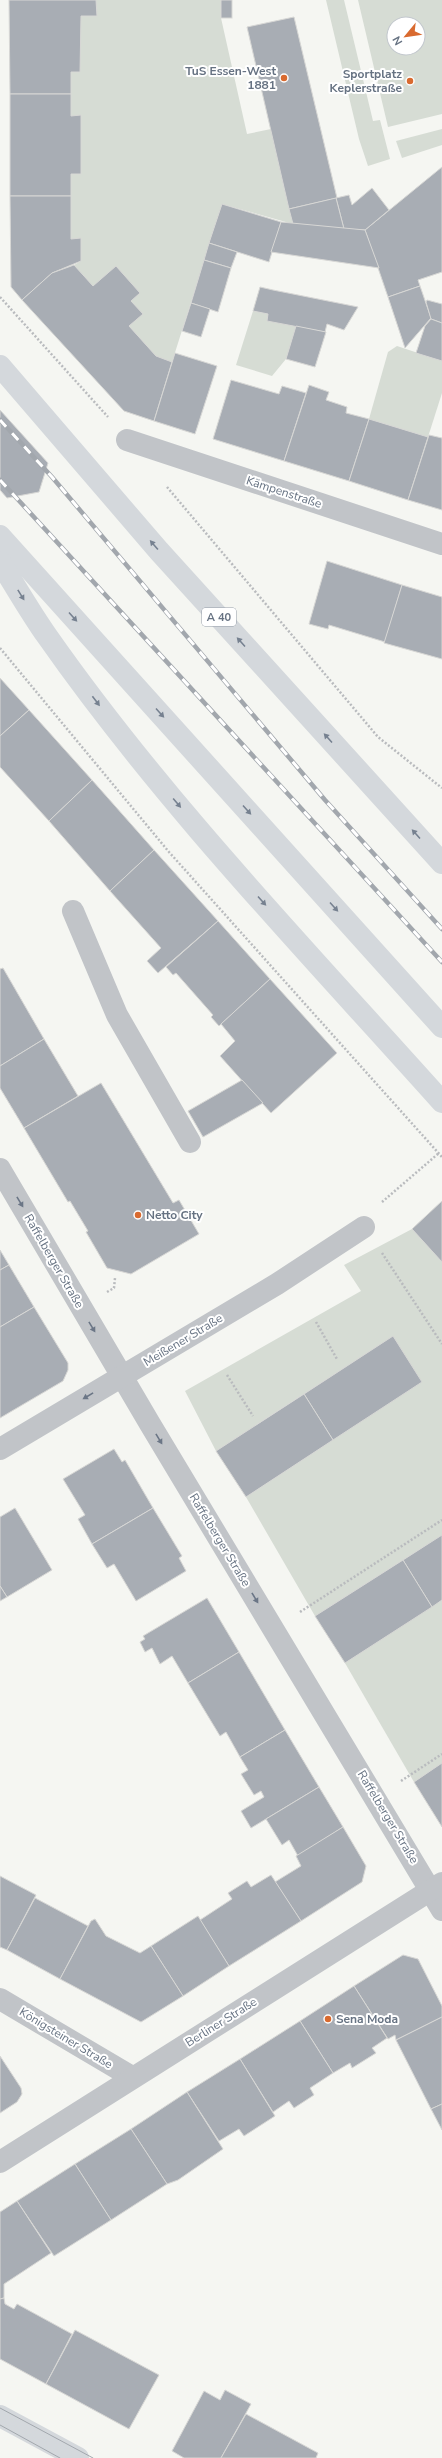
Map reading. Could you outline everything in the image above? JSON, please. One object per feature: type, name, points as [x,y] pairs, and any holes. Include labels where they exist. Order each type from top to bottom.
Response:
[{"type":"main road","name":"A 40","points":[[0,366],[159,551],[442,863]]},
{"type":"main road","points":[[0,536],[442,1027]]},
{"type":"main road","points":[[0,562],[47,636],[123,738],[234,870],[442,1102]]},
{"type":"main road","points":[[0,2416],[78,2458]]},
{"type":"street","name":"Kämpenstraße","points":[[127,440],[442,544]]},
{"type":"street","points":[[73,911],[117,1015],[190,1142]]},
{"type":"street","name":"Raffelberger Straße","points":[[0,1169],[122,1376],[376,1797],[437,1886],[442,1910]]},
{"type":"street","name":"Meißener Straße","points":[[0,1449],[277,1284],[364,1227]]},
{"type":"street","name":"Berliner Straße","points":[[0,2162],[132,2077],[437,1886]]},
{"type":"street","name":"Königsteiner Straße","points":[[0,1999],[132,2077]]},
{"type":"path","points":[[0,297],[127,440]]},
{"type":"path","points":[[163,483],[378,737],[442,788]]},
{"type":"path","points":[[0,648],[169,852],[442,1157]]},
{"type":"path","points":[[386,1197],[439,1153]]},
{"type":"path","points":[[364,1227],[442,1344]]},
{"type":"path","points":[[316,1322],[337,1359]]},
{"type":"path","points":[[227,1375],[253,1416]]},
{"type":"path","points":[[274,1629],[442,1520]]},
{"type":"path","points":[[376,1797],[442,1754]]},
{"type":"shaded area","points":[[96,0],[221,0],[221,18],[247,134],[271,129],[293,224],[222,204],[172,362],[156,356],[129,326],[143,314],[131,301],[140,293],[116,266],[93,286],[74,265],[81,261],[81,238],[71,239],[71,174],[81,174],[81,115],[71,116],[71,72],[80,72],[81,16],[97,16]]},
{"type":"shaded area","points":[[326,0],[344,0],[373,121],[380,120],[390,159],[368,166],[359,139]]},
{"type":"shaded area","name":"Sportplatz Keplerstraße","points":[[358,0],[442,0],[442,114],[388,127]]},
{"type":"shaded area","points":[[442,129],[442,145],[402,158],[396,141]]},
{"type":"shaded area","points":[[253,311],[268,314],[267,320],[296,326],[286,359],[272,376],[236,365]]},
{"type":"shaded area","points":[[397,346],[442,361],[442,393],[428,437],[369,419],[388,352]]},
{"type":"shaded area","points":[[412,1229],[442,1262],[442,1535],[315,1616],[246,1497],[421,1382],[393,1336],[216,1451],[185,1391],[361,1291],[344,1265]]},
{"type":"shaded area","points":[[442,1600],[442,1763],[414,1782],[345,1663]]},
{"type":"building","points":[[9,0],[96,0],[97,16],[81,16],[80,72],[71,72],[71,94],[10,94]]},
{"type":"building","points":[[221,0],[232,0],[232,18],[221,18]]},
{"type":"building","name":"TuS Essen-West 1881","points":[[294,17],[337,198],[289,209],[247,27]]},
{"type":"building","points":[[10,94],[71,94],[71,116],[81,115],[81,174],[71,174],[71,196],[10,196]]},
{"type":"building","points":[[442,167],[442,272],[418,280],[420,286],[388,297],[365,230]]},
{"type":"building","points":[[372,188],[389,210],[365,230],[344,229],[336,198],[349,195],[352,205]]},
{"type":"building","points":[[10,196],[71,196],[71,239],[81,238],[81,261],[52,273],[22,300],[11,287]]},
{"type":"building","points":[[336,198],[344,229],[293,224],[289,209]]},
{"type":"building","points":[[222,204],[281,222],[269,262],[209,243]]},
{"type":"building","points":[[281,222],[365,230],[379,268],[271,252]]},
{"type":"building","points":[[209,243],[237,252],[231,268],[204,260]]},
{"type":"building","points":[[204,260],[231,268],[218,312],[191,303]]},
{"type":"building","points":[[74,265],[93,286],[116,266],[140,293],[131,301],[143,314],[129,326],[156,356],[172,362],[154,421],[124,411],[22,300],[52,273]]},
{"type":"building","points":[[420,286],[431,318],[405,348],[388,297]]},
{"type":"building","points":[[260,287],[358,307],[344,330],[327,324],[325,332],[267,321],[268,314],[253,311]]},
{"type":"building","points":[[427,300],[442,304],[442,323],[431,319],[426,302]]},
{"type":"building","points":[[191,303],[210,309],[201,337],[182,331]]},
{"type":"building","points":[[431,319],[442,323],[442,361],[416,353],[425,326]]},
{"type":"building","points":[[296,326],[326,332],[315,367],[286,359]]},
{"type":"building","points":[[175,353],[217,366],[195,434],[154,421]]},
{"type":"building","points":[[231,380],[279,394],[282,386],[306,393],[284,461],[213,439]]},
{"type":"building","points":[[309,385],[329,392],[326,400],[347,407],[346,413],[369,419],[349,481],[284,461]]},
{"type":"building","points":[[0,410],[48,463],[39,492],[7,498],[0,490]]},
{"type":"building","points":[[369,419],[428,437],[408,500],[349,481]]},
{"type":"building","points":[[429,435],[442,438],[442,510],[408,500]]},
{"type":"building","points":[[327,561],[402,585],[385,642],[329,625],[328,629],[309,624]]},
{"type":"building","points":[[402,585],[442,597],[442,659],[384,643]]},
{"type":"building","points":[[0,678],[29,710],[0,736]]},
{"type":"building","points":[[29,710],[92,780],[49,821],[0,767],[0,736]]},
{"type":"building","points":[[92,780],[154,850],[110,891],[49,821]]},
{"type":"building","points":[[154,850],[218,921],[158,973],[147,961],[161,948],[110,891]]},
{"type":"building","points":[[218,921],[270,979],[219,1026],[211,1017],[213,1015],[176,973],[173,975],[166,967]]},
{"type":"building","points":[[3,968],[44,1039],[0,1066],[0,969]]},
{"type":"building","points":[[270,979],[337,1053],[271,1113],[220,1056],[235,1041],[221,1024]]},
{"type":"building","points":[[44,1039],[78,1096],[24,1128],[0,1088],[0,1066]]},
{"type":"building","points":[[242,1080],[263,1103],[203,1137],[188,1111]]},
{"type":"building","points":[[101,1083],[173,1203],[179,1200],[199,1234],[131,1274],[107,1268],[86,1232],[88,1231],[70,1201],[68,1202],[24,1128]]},
{"type":"building","points":[[442,1201],[442,1262],[412,1229]]},
{"type":"building","points":[[0,1250],[9,1265],[0,1270]]},
{"type":"building","points":[[9,1265],[34,1307],[0,1327],[0,1270]]},
{"type":"building","points":[[34,1307],[68,1363],[68,1370],[63,1381],[0,1418],[0,1327]]},
{"type":"building","points":[[393,1336],[422,1382],[333,1440],[304,1394]]},
{"type":"building","points":[[304,1394],[333,1440],[246,1497],[216,1451]]},
{"type":"building","points":[[114,1449],[122,1462],[125,1460],[153,1508],[92,1544],[78,1519],[85,1515],[63,1479]]},
{"type":"building","points":[[15,1508],[52,1570],[7,1597],[0,1586],[0,1517]]},
{"type":"building","points":[[153,1508],[182,1556],[179,1558],[186,1571],[136,1601],[114,1564],[107,1568],[92,1544]]},
{"type":"building","points":[[442,1535],[442,1600],[432,1607],[403,1560]]},
{"type":"building","points":[[403,1560],[432,1607],[345,1663],[315,1616]]},
{"type":"building","points":[[0,1586],[7,1597],[0,1601]]},
{"type":"building","points":[[207,1598],[239,1652],[188,1683],[172,1656],[160,1664],[152,1648],[145,1652],[140,1642],[145,1639],[143,1636]]},
{"type":"building","points":[[239,1652],[285,1730],[240,1757],[226,1732],[220,1736],[188,1683]]},
{"type":"building","points":[[285,1730],[319,1787],[251,1828],[241,1811],[264,1797],[261,1791],[254,1795],[241,1774],[248,1770],[240,1757]]},
{"type":"building","points":[[442,1763],[442,1827],[414,1782]]},
{"type":"building","points":[[319,1787],[343,1827],[298,1856],[289,1840],[282,1845],[266,1819]]},
{"type":"building","points":[[343,1827],[366,1866],[362,1882],[301,1921],[275,1882],[301,1866],[296,1856]]},
{"type":"building","points":[[271,1875],[301,1921],[229,1966],[200,1920],[232,1899],[228,1893],[247,1881],[251,1887]]},
{"type":"building","points":[[0,1876],[36,1895],[7,1950],[0,1947]]},
{"type":"building","points":[[35,1898],[88,1926],[60,1979],[7,1950]]},
{"type":"building","points":[[198,1916],[229,1966],[183,1996],[151,1946]]},
{"type":"building","points":[[95,1919],[106,1936],[140,1953],[151,1946],[183,1996],[141,2022],[60,1979],[91,1921]]},
{"type":"building","points":[[403,1955],[418,1959],[442,2006],[442,2017],[396,2040],[395,2035],[388,2039],[354,1986]]},
{"type":"building","points":[[354,1986],[387,2038],[372,2048],[376,2053],[352,2068],[350,2063],[333,2073],[300,2021]]},
{"type":"building","points":[[442,2017],[442,2104],[431,2109],[396,2040]]},
{"type":"building","points":[[300,2021],[333,2073],[310,2088],[314,2095],[294,2108],[289,2101],[273,2112],[240,2059]]},
{"type":"building","points":[[0,2056],[21,2088],[22,2094],[17,2102],[0,2113]]},
{"type":"building","points":[[240,2059],[275,2116],[244,2136],[239,2129],[219,2141],[187,2092]]},
{"type":"building","points":[[187,2092],[223,2149],[178,2180],[167,2184],[131,2129]]},
{"type":"building","points":[[442,2104],[442,2130],[431,2109]]},
{"type":"building","points":[[131,2129],[167,2184],[111,2220],[75,2164]]},
{"type":"building","points":[[75,2164],[111,2220],[54,2256],[17,2201]]},
{"type":"building","points":[[17,2201],[51,2253],[4,2284],[4,2298],[0,2299],[0,2212]]},
{"type":"building","points":[[4,2298],[5,2304],[14,2309],[17,2304],[72,2334],[46,2384],[0,2359],[0,2299]]},
{"type":"building","points":[[75,2330],[159,2375],[129,2429],[46,2384]]},
{"type":"building","points":[[225,2390],[251,2404],[221,2458],[184,2458],[172,2451],[204,2391],[220,2400]]},
{"type":"building","points":[[246,2414],[318,2453],[316,2458],[221,2458]]},
{"type":"tram line","points":[[0,2408],[93,2458]]},
{"type":"tram line","points":[[0,2425],[60,2458]]},
{"type":"railway","points":[[0,420],[52,477],[325,800],[442,929]]},
{"type":"railway","points":[[0,480],[442,962]]},
{"type":"place","name":"TuS Essen-West 1881","points":[[284,78]]},
{"type":"place","name":"Sportplatz Keplerstraße","points":[[410,81]]},
{"type":"place","name":"Netto City","points":[[138,1215]]},
{"type":"place","name":"Sena Moda","points":[[328,2019]]}]
